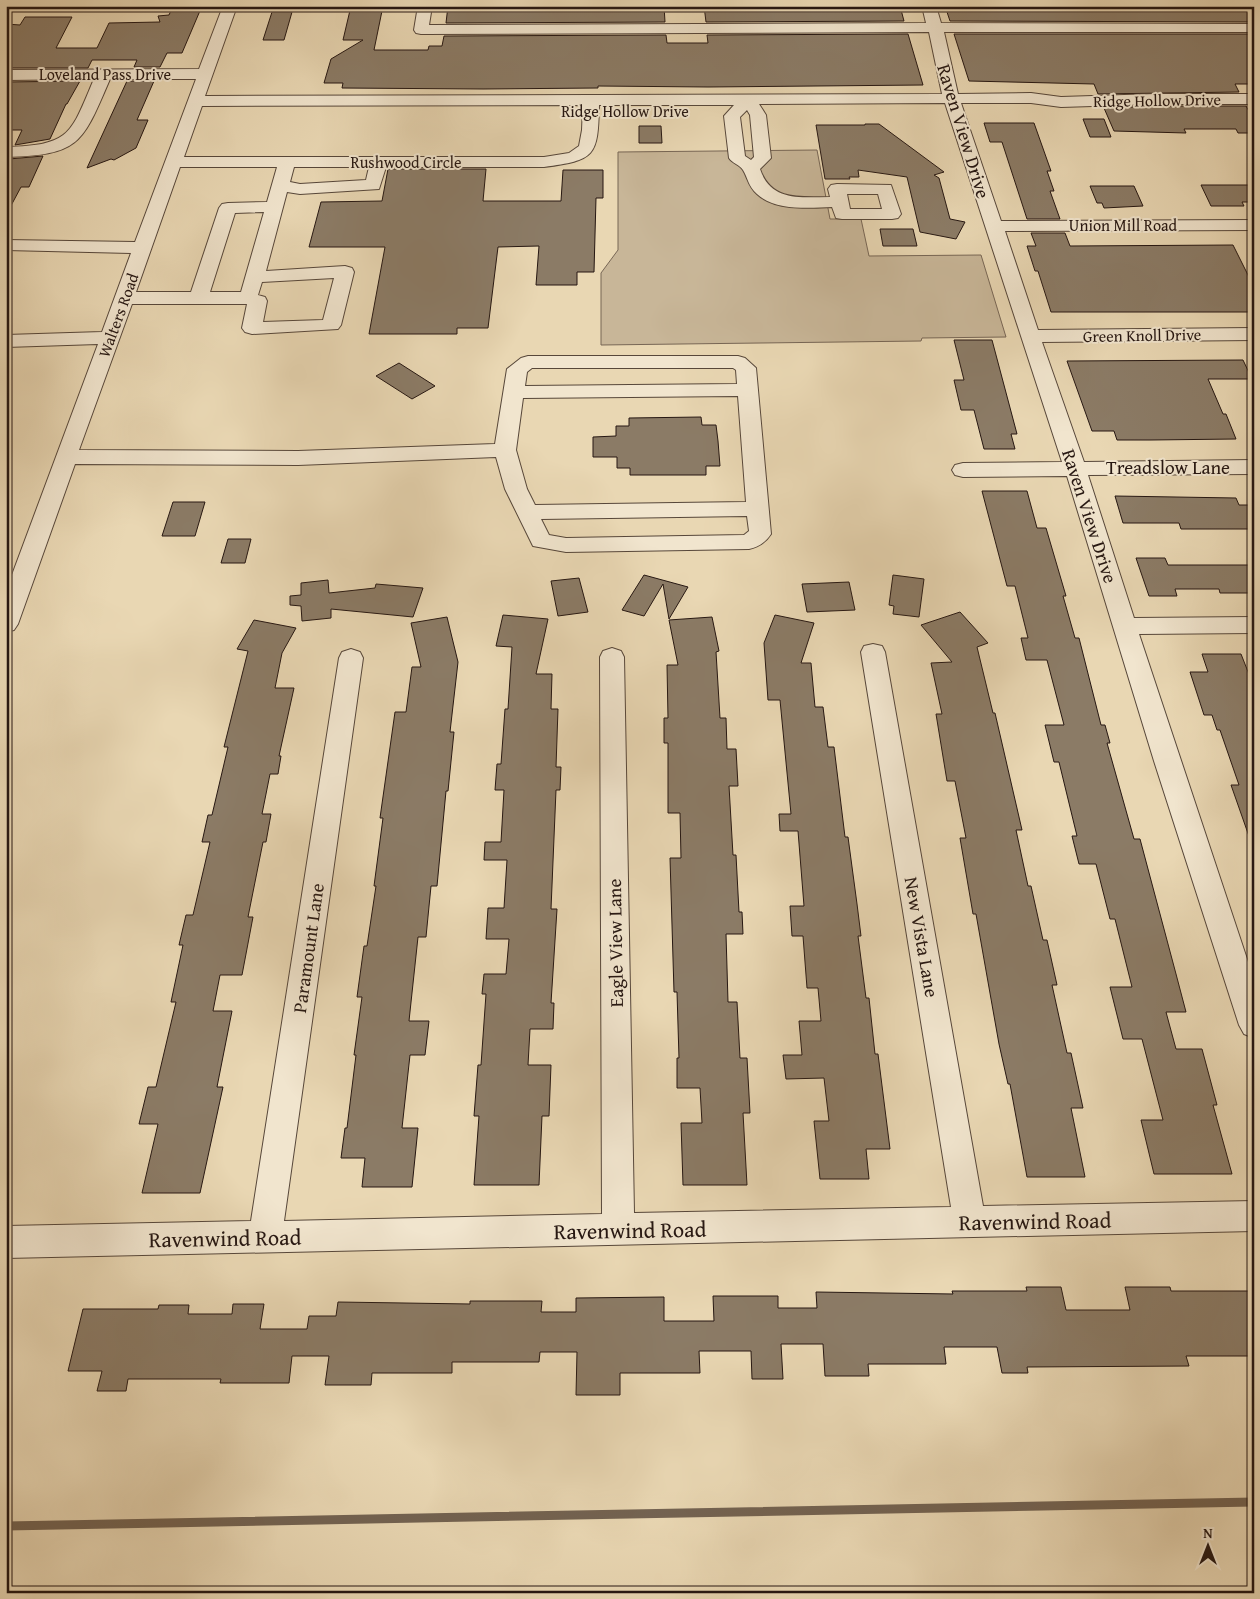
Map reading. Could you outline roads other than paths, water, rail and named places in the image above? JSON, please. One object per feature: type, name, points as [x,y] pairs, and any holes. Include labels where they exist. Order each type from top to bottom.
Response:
[{"type":"street","name":"Walters Road","points":[[6,624],[230,6]]},
{"type":"street","points":[[425,6],[421,30],[932,16],[1254,28]]},
{"type":"street","name":"Raven View Drive","points":[[932,16],[953,103],[1075,468],[1167,761],[1254,1025]]},
{"type":"street","points":[[6,152],[49,150],[66,144],[78,133],[104,74]]},
{"type":"street","name":"Loveland Pass Drive","points":[[6,75],[205,74]]},
{"type":"street","name":"Ridge Hollow Drive","points":[[192,109],[289,116],[591,106],[953,103],[1035,107],[1061,102],[1254,99]]},
{"type":"street","name":"Rushwood Circle","points":[[173,162],[544,162],[568,159],[584,153],[591,142],[591,106]]},
{"type":"street","points":[[751,168],[763,158],[758,115],[746,106],[732,116],[737,158],[751,168],[757,187],[768,195],[786,201],[839,202]]},
{"type":"street","points":[[281,186],[300,189],[373,185],[379,161]]},
{"type":"street","points":[[248,298],[287,162]]},
{"type":"street","points":[[199,298],[228,208],[274,207]]},
{"type":"street","name":"Union Mill Road","points":[[993,226],[1254,225]]},
{"type":"street","points":[[6,245],[142,248]]},
{"type":"street","points":[[124,298],[248,298],[258,301],[252,328],[331,325],[345,272],[254,277]]},
{"type":"street","name":"Green Knoll Drive","points":[[1030,336],[1254,334]]},
{"type":"street","points":[[6,341],[109,338]]},
{"type":"street","points":[[528,362],[738,362],[746,368],[760,534],[749,542],[566,545],[540,541],[516,489],[505,450],[513,392],[517,369],[528,362]]},
{"type":"street","points":[[513,392],[748,390]]},
{"type":"street","points":[[67,457],[298,458],[505,450]]},
{"type":"street","name":"Treadslow Lane","points":[[963,470],[1254,467]]},
{"type":"street","points":[[527,512],[758,509]]},
{"type":"street","points":[[1125,626],[1254,625]]},
{"type":"street","name":"New Vista Lane","points":[[873,652],[970,1223]]},
{"type":"street","name":"Eagle View Lane","points":[[612,657],[618,1230]]},
{"type":"street","name":"Paramount Lane","points":[[265,1237],[351,658]]},
{"type":"street","name":"Ravenwind Road","points":[[6,1242],[1254,1216]]},
{"type":"waterway","points":[[6,1526],[1254,1502]]}]
